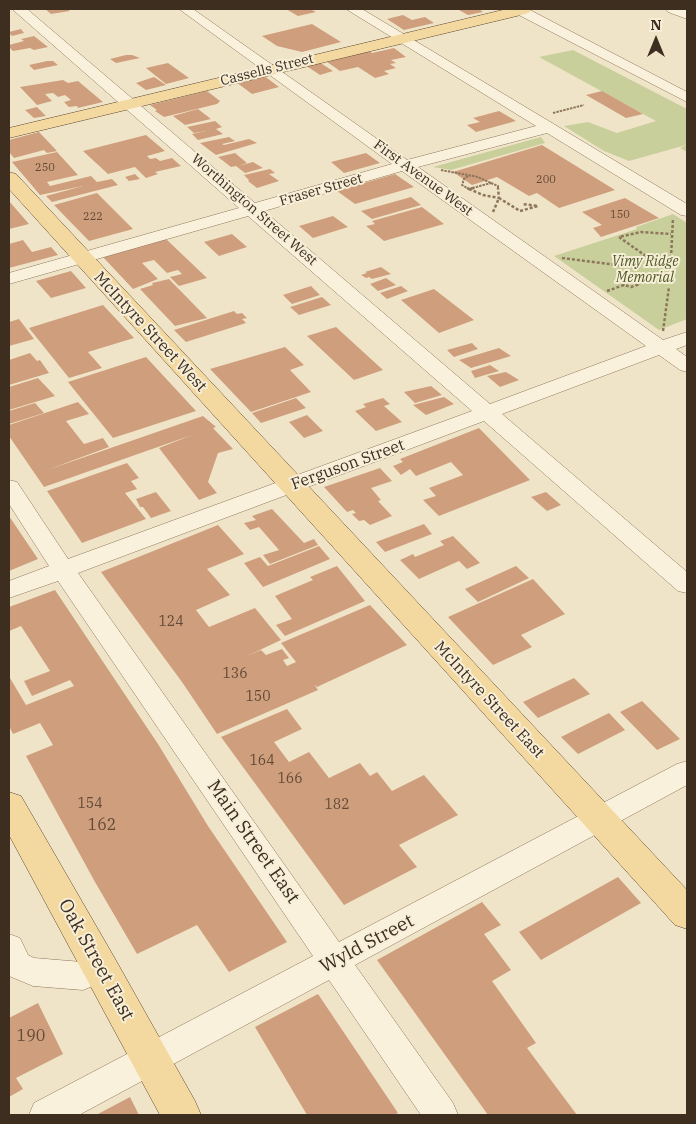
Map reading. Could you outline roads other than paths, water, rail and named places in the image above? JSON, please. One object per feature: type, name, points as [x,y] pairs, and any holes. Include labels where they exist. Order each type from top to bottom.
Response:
[{"type":"main road","name":"Cassells Street","points":[[9,133],[521,9]]},
{"type":"main road","name":"McIntyre Street West","points":[[9,178],[292,486]]},
{"type":"main road","name":"McIntyre Street East","points":[[292,486],[687,914]]},
{"type":"main road","name":"Oak Street East","points":[[9,805],[181,1115]]},
{"type":"street","name":"Worthington Street West","points":[[19,9],[253,209],[488,414]]},
{"type":"street","name":"First Avenue West","points":[[185,9],[687,366]]},
{"type":"street","points":[[354,9],[547,128],[680,207]]},
{"type":"street","points":[[521,9],[680,89],[687,98]]},
{"type":"street","points":[[673,9],[687,16]]},
{"type":"street","name":"Fraser Street","points":[[9,279],[406,165],[547,128]]},
{"type":"street","name":"Ferguson Street","points":[[9,590],[488,414],[687,338]]},
{"type":"street","points":[[488,414],[687,585]]},
{"type":"street","name":"Main Street East","points":[[9,487],[64,571],[441,1115]]},
{"type":"street","name":"Wyld Street","points":[[46,1115],[687,772]]},
{"type":"street","points":[[9,948],[16,965],[33,972],[83,976],[101,968]]},
{"type":"park label","name":"Vimy Ridge Memorial","points":[[645,270]]}]
